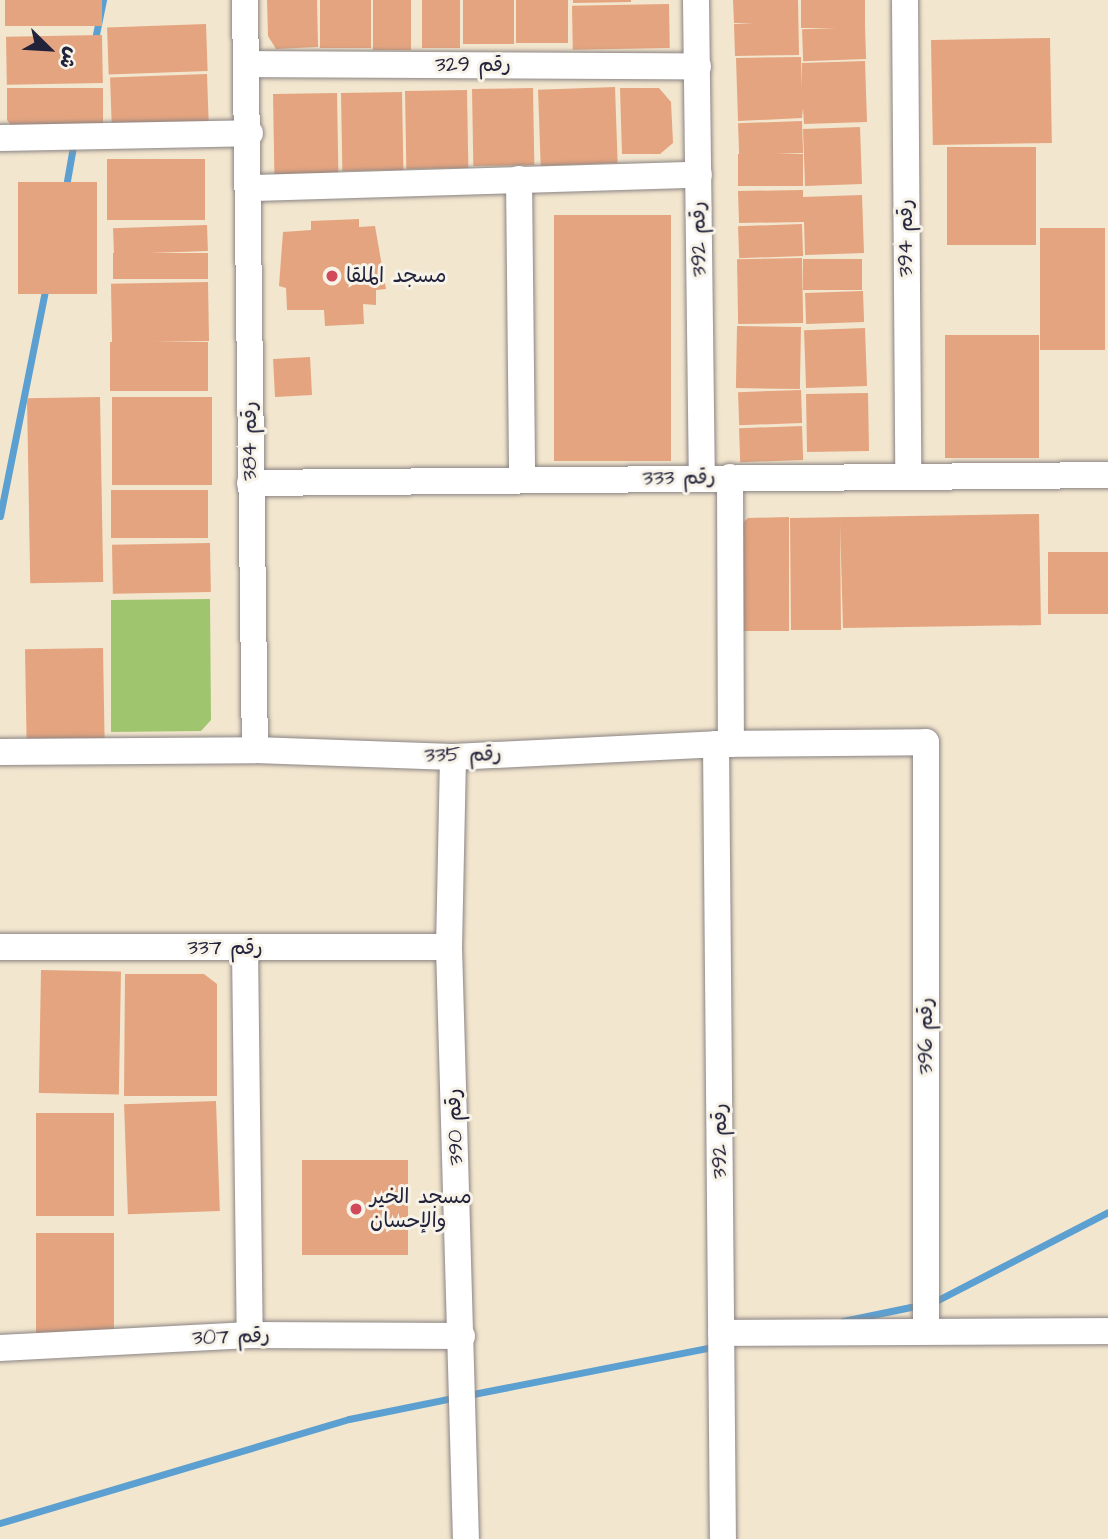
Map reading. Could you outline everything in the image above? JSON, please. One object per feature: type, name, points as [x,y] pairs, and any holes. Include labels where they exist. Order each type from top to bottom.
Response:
[{"type":"street","name":"رقم 384","points":[[245,0],[251,188],[250,483],[255,750]]},
{"type":"street","name":"رقم 392","points":[[696,0],[702,477]]},
{"type":"street","name":"رقم 394","points":[[905,0],[908,477]]},
{"type":"street","name":"رقم 329","points":[[247,64],[698,66]]},
{"type":"street","points":[[0,138],[250,133]]},
{"type":"street","points":[[251,188],[699,175]]},
{"type":"street","points":[[519,179],[522,480]]},
{"type":"street","name":"رقم 333","points":[[250,483],[1108,475]]},
{"type":"street","name":"رقم 392","points":[[723,1539],[721,1333],[724,744],[730,477]]},
{"type":"street","name":"رقم 335","points":[[0,752],[255,750],[453,757],[724,744],[926,742]]},
{"type":"street","name":"رقم 396","points":[[926,742],[926,1330]]},
{"type":"street","name":"رقم 390","points":[[453,757],[449,947],[466,1539]]},
{"type":"street","name":"رقم 337","points":[[0,947],[449,947]]},
{"type":"street","points":[[245,948],[250,1335]]},
{"type":"street","points":[[721,1333],[1108,1331]]},
{"type":"street","name":"رقم 307","points":[[0,1348],[250,1335],[462,1336]]},
{"type":"green space","points":[[210,599],[211,720],[201,731],[111,732],[111,600]]},
{"type":"building","points":[[5,0],[102,0],[102,26],[5,26]]},
{"type":"building","points":[[267,0],[317,0],[318,47],[276,49],[268,36]]},
{"type":"building","points":[[320,0],[371,0],[371,48],[320,48]]},
{"type":"building","points":[[373,0],[411,0],[411,50],[373,50]]},
{"type":"building","points":[[422,0],[460,0],[460,48],[422,48]]},
{"type":"building","points":[[463,0],[514,0],[514,44],[463,44]]},
{"type":"building","points":[[516,0],[568,0],[568,43],[516,43]]},
{"type":"building","points":[[573,0],[631,0],[631,2],[573,3]]},
{"type":"building","points":[[733,0],[798,0],[799,55],[735,56],[734,24],[754,23],[734,23]]},
{"type":"building","points":[[801,0],[865,0],[865,28],[801,28]]},
{"type":"building","points":[[669,4],[670,48],[573,50],[572,6]]},
{"type":"building","points":[[206,24],[208,71],[109,74],[107,27]]},
{"type":"building","points":[[865,27],[866,59],[803,61],[802,29]]},
{"type":"building","points":[[102,35],[103,83],[7,85],[6,37]]},
{"type":"building","points":[[1050,38],[1052,143],[933,145],[931,40]]},
{"type":"building","points":[[801,57],[802,89],[802,63],[865,61],[867,122],[804,124],[803,108],[802,118],[738,121],[736,58]]},
{"type":"building","points":[[207,74],[209,126],[112,129],[110,77]]},
{"type":"building","points":[[615,87],[618,163],[541,166],[538,90]]},
{"type":"building","points":[[7,88],[103,88],[103,131],[15,131],[7,120]]},
{"type":"building","points":[[533,88],[534,165],[473,166],[472,89]]},
{"type":"building","points":[[620,88],[659,88],[671,102],[673,143],[660,154],[622,154]]},
{"type":"building","points":[[467,90],[468,168],[406,169],[405,91]]},
{"type":"building","points":[[402,92],[403,170],[342,171],[341,93]]},
{"type":"building","points":[[337,93],[338,173],[274,174],[273,94]]},
{"type":"building","points":[[802,121],[803,153],[739,155],[738,123]]},
{"type":"building","points":[[860,127],[862,184],[805,186],[803,129]]},
{"type":"building","points":[[947,147],[1036,147],[1036,245],[947,245]]},
{"type":"building","points":[[738,154],[803,154],[803,186],[738,186]]},
{"type":"building","points":[[107,159],[205,159],[205,220],[107,220]]},
{"type":"building","points":[[18,182],[97,182],[97,294],[18,294]]},
{"type":"building","points":[[803,190],[803,197],[862,195],[864,253],[805,255],[804,222],[739,223],[738,191]]},
{"type":"building","points":[[554,215],[671,215],[671,461],[554,461]]},
{"type":"building","name":"مسجد الملقا","points":[[359,219],[359,227],[375,226],[386,289],[376,290],[376,305],[363,304],[364,324],[325,326],[324,310],[287,310],[286,288],[279,286],[283,232],[311,230],[311,221]]},
{"type":"building","points":[[802,224],[803,256],[739,258],[738,226]]},
{"type":"building","points":[[207,225],[208,251],[114,254],[113,228]]},
{"type":"building","points":[[1040,228],[1105,228],[1105,350],[1040,350]]},
{"type":"building","points":[[113,253],[208,253],[208,279],[113,279]]},
{"type":"building","points":[[802,258],[803,323],[738,324],[737,259]]},
{"type":"building","points":[[803,259],[862,259],[862,290],[803,290]]},
{"type":"building","points":[[208,282],[209,341],[112,343],[111,284]]},
{"type":"building","points":[[863,291],[864,322],[806,324],[805,293]]},
{"type":"building","points":[[737,326],[801,327],[800,389],[736,388]]},
{"type":"building","points":[[865,328],[867,386],[806,388],[804,330]]},
{"type":"building","points":[[945,335],[1039,335],[1039,458],[945,458]]},
{"type":"building","points":[[110,342],[208,342],[208,391],[110,391]]},
{"type":"building","points":[[310,357],[312,395],[275,397],[273,359]]},
{"type":"building","points":[[801,390],[802,423],[739,425],[738,392]]},
{"type":"building","points":[[868,393],[869,451],[807,452],[806,394]]},
{"type":"building","points":[[100,397],[103,582],[30,583],[27,398]]},
{"type":"building","points":[[112,397],[212,397],[212,485],[112,485]]},
{"type":"building","points":[[802,426],[803,460],[740,462],[739,428]]},
{"type":"building","points":[[111,490],[208,490],[208,538],[111,538]]},
{"type":"building","points":[[1039,514],[1041,625],[843,628],[840,523],[841,630],[791,630],[790,518]]},
{"type":"building","points":[[789,517],[789,631],[739,631],[740,525],[748,518]]},
{"type":"building","points":[[210,543],[211,592],[113,594],[112,545]]},
{"type":"building","points":[[1048,552],[1108,552],[1108,614],[1048,614]]},
{"type":"building","points":[[103,648],[105,738],[27,739],[25,649]]},
{"type":"building","points":[[41,970],[121,971],[119,1094],[39,1093]]},
{"type":"building","points":[[125,974],[204,974],[217,984],[217,1096],[124,1096]]},
{"type":"building","points":[[216,1101],[220,1211],[128,1214],[124,1104]]},
{"type":"building","points":[[36,1113],[114,1113],[114,1216],[36,1216]]},
{"type":"building","name":"مسجد الخير والإحسان","points":[[302,1160],[408,1160],[408,1255],[302,1255]]},
{"type":"building","points":[[36,1233],[114,1233],[114,1334],[36,1334]]},
{"type":"waterway","points":[[94,44],[103,0]]},
{"type":"waterway","points":[[65,192],[74,141]]},
{"type":"waterway","points":[[0,516],[46,286]]},
{"type":"waterway","points":[[932,1303],[1108,1212]]},
{"type":"waterway","points":[[843,1321],[920,1305]]},
{"type":"waterway","points":[[468,1395],[718,1346]]},
{"type":"waterway","points":[[0,1523],[349,1419],[457,1397]]},
{"type":"place","name":"مسجد الملقا","points":[[332,276]]},
{"type":"place","name":"مسجد الخير والإحسان","points":[[356,1209]]}]
